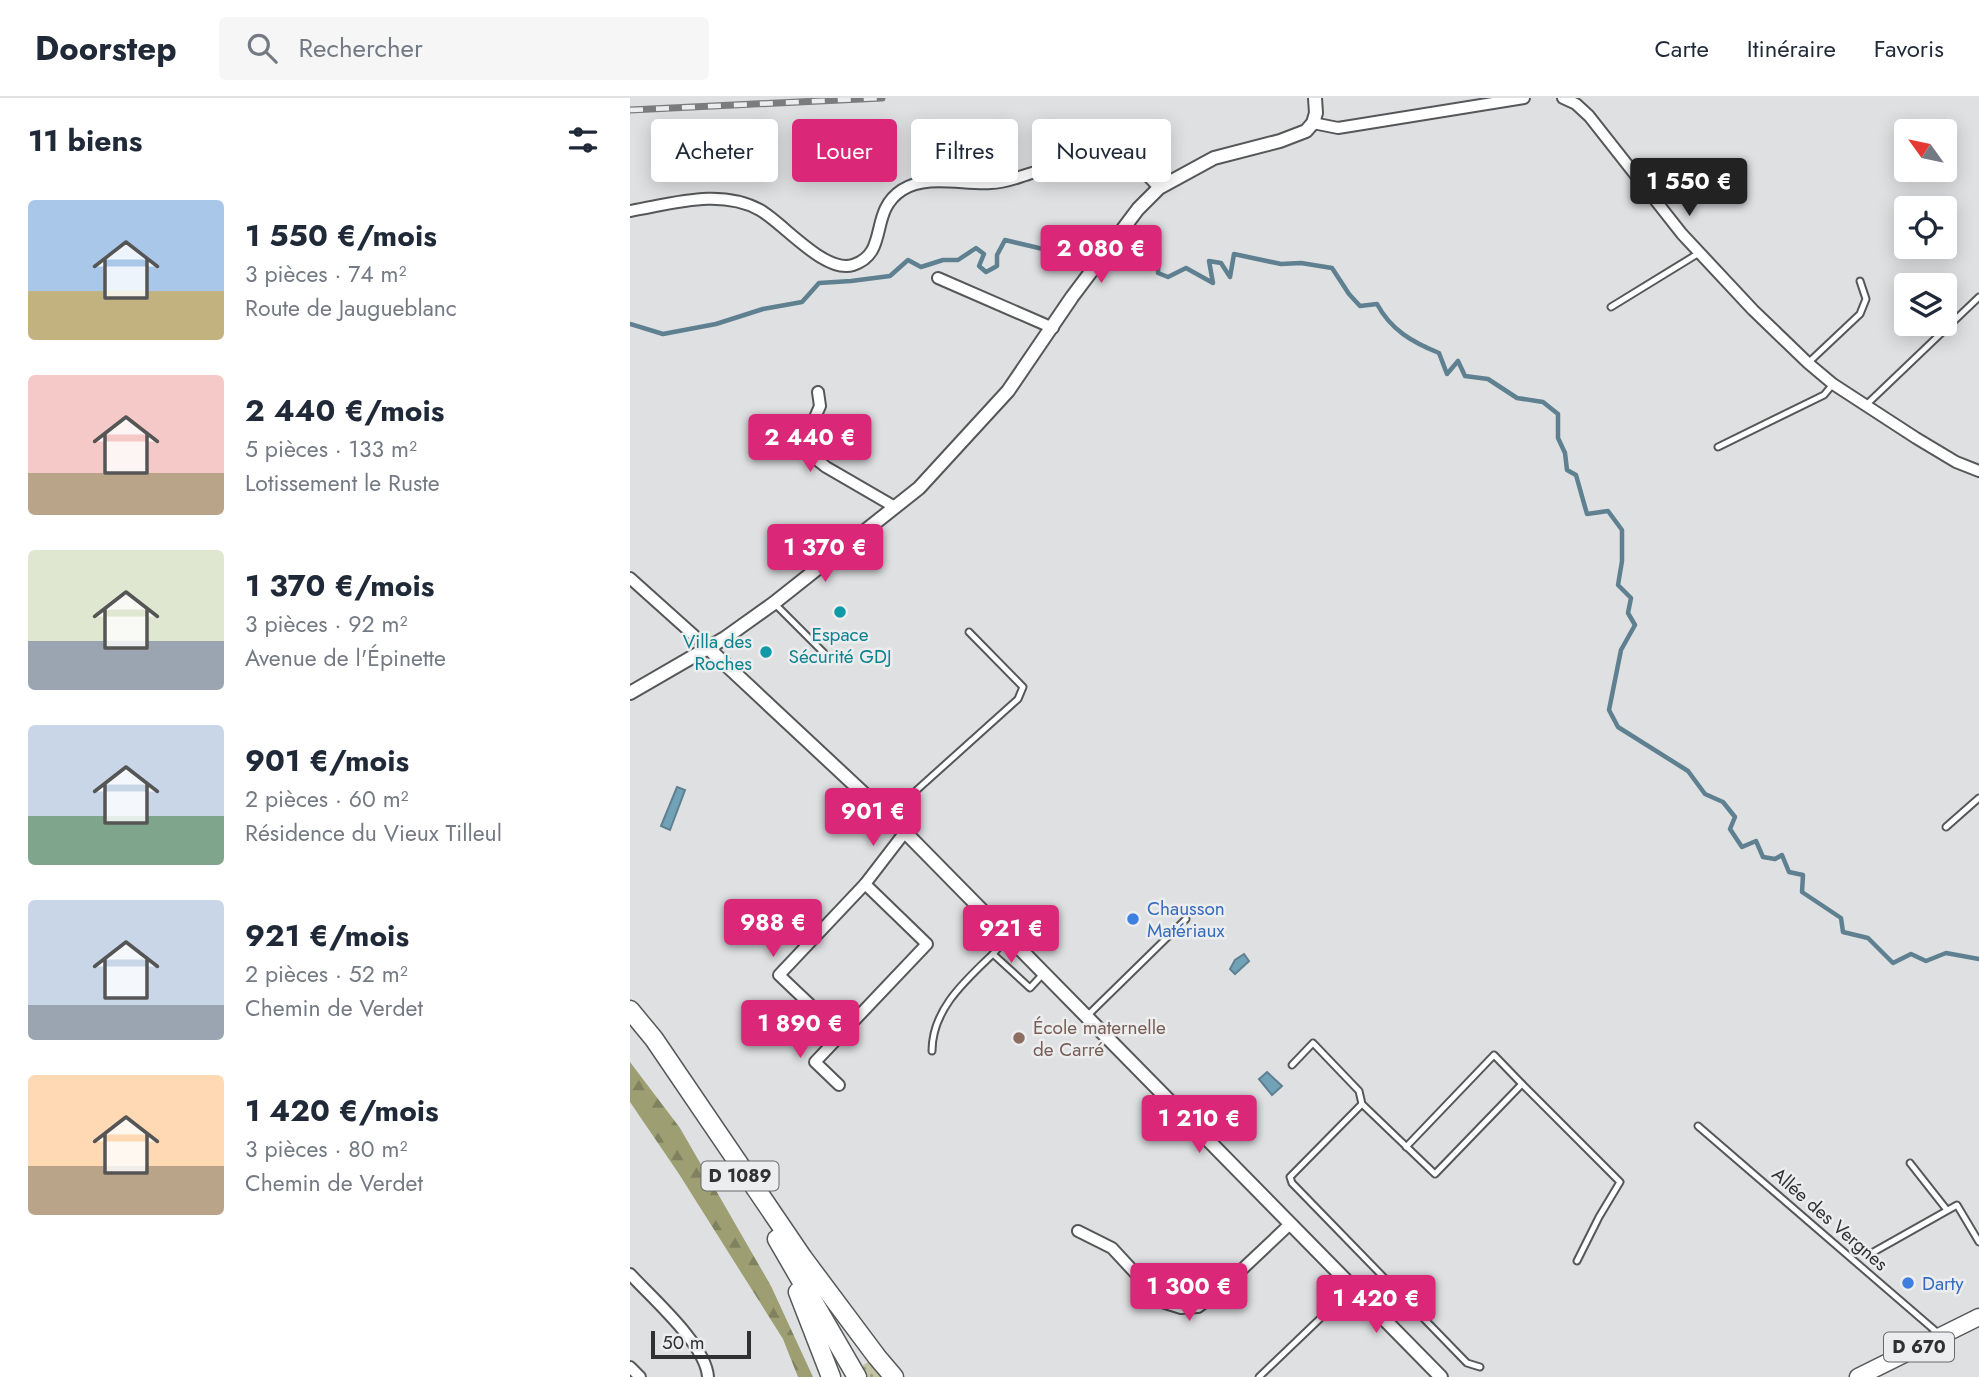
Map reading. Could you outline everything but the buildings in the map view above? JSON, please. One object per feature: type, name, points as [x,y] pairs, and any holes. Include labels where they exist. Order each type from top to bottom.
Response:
[{"type":"highway","name":"D 1089","points":[[630,1010],[654,1039],[700,1110],[857,1377]]},
{"type":"highway","points":[[700,1110],[803,1258],[894,1377]]},
{"type":"highway","points":[[779,1243],[831,1377]]},
{"type":"main road","name":"D 670","points":[[1858,1377],[1979,1317]]},
{"type":"main road","name":"D 670","points":[[1883,1377],[1979,1329]]},
{"type":"street","points":[[630,693],[708,648],[774,603],[919,488],[1008,391],[1072,297],[1138,208],[1159,188],[1213,158],[1293,137],[1306,131],[1313,123],[1316,113],[1315,98]]},
{"type":"street","points":[[1313,123],[1338,128],[1524,98]]},
{"type":"street","points":[[1563,98],[1576,104],[1589,116],[1682,234],[1808,363],[1865,405],[1956,462],[1979,471]]},
{"type":"street","points":[[630,211],[708,198],[738,201],[760,210],[821,257],[849,267],[867,258],[876,246],[880,219],[889,202],[905,188],[923,183],[1004,182],[1031,173],[1096,160],[1122,162],[1143,170],[1159,188]]},
{"type":"street","points":[[938,278],[1053,328]]},
{"type":"street","points":[[818,392],[820,405],[806,438],[811,455],[826,467],[895,507]]},
{"type":"street","points":[[630,578],[905,832],[1441,1377]]},
{"type":"street","points":[[841,1034],[779,975],[865,884],[905,832]]},
{"type":"street","points":[[839,1085],[815,1062],[927,944],[865,884]]},
{"type":"street","points":[[1078,1231],[1112,1248],[1162,1302],[1181,1308],[1198,1307],[1217,1293],[1290,1224]]},
{"type":"street","points":[[630,1275],[699,1349],[708,1367],[708,1377]]},
{"type":"street","points":[[630,1367],[640,1377]]},
{"type":"lane","points":[[1611,307],[1699,253]]},
{"type":"lane","points":[[1808,363],[1860,314],[1866,299],[1860,281]]},
{"type":"lane","points":[[1865,405],[1979,296]]},
{"type":"lane","points":[[1718,447],[1824,395],[1833,384]]},
{"type":"lane","points":[[774,603],[824,653]]},
{"type":"lane","points":[[888,816],[1018,699],[1023,687],[969,632]]},
{"type":"lane","points":[[1946,827],[1979,798]]},
{"type":"lane","points":[[1086,1017],[1186,919]]},
{"type":"lane","points":[[932,1051],[932,1035],[942,1012],[961,985],[1008,937]]},
{"type":"lane","points":[[994,953],[1030,988],[1043,974]]},
{"type":"lane","points":[[1292,1065],[1313,1043],[1359,1091],[1362,1104],[1435,1174],[1522,1084]]},
{"type":"lane","points":[[1406,1147],[1494,1055],[1620,1182],[1577,1261]]},
{"type":"lane","points":[[1362,1104],[1290,1177],[1292,1183],[1467,1363],[1480,1367]]},
{"type":"lane","name":"Allée des Vergnes","points":[[1698,1126],[1942,1336]]},
{"type":"lane","points":[[1910,1163],[1947,1210]]},
{"type":"lane","points":[[1870,1254],[1956,1205],[1979,1242]]},
{"type":"lane","points":[[1259,1377],[1352,1288]]},
{"type":"green space","points":[[630,1062],[680,1128],[771,1286],[813,1377],[798,1377],[783,1339],[679,1174],[630,1102]]},
{"type":"green space","points":[[877,1357],[891,1377],[867,1377],[860,1367]]},
{"type":"water","points":[[677,787],[685,790],[670,830],[661,826]]},
{"type":"water","points":[[1244,954],[1249,961],[1235,974],[1230,969],[1235,960]]},
{"type":"water","points":[[1267,1072],[1282,1086],[1272,1095],[1259,1079]]},
{"type":"waterway","points":[[630,324],[663,334],[716,324],[763,309],[802,302],[819,283],[890,276],[908,260],[921,267],[943,260],[958,260],[976,248],[984,254],[979,266],[986,272],[997,266],[997,255],[1005,240],[1064,254],[1092,255]]},
{"type":"waterway","points":[[1111,261],[1149,247],[1159,252],[1158,273],[1168,277],[1186,268],[1213,283],[1209,261],[1221,263],[1230,277],[1234,254],[1281,264],[1301,263],[1332,268],[1360,306],[1377,304],[1403,334],[1439,353],[1447,374],[1458,361],[1465,376],[1488,379],[1517,398],[1543,402],[1558,414],[1558,438],[1565,453],[1567,470],[1576,475],[1587,514],[1608,511],[1622,530],[1622,561],[1618,585],[1631,598],[1628,613],[1635,625],[1621,650],[1609,710],[1618,727],[1688,771],[1705,794],[1723,802],[1735,817],[1730,829],[1742,847],[1756,841],[1763,857],[1775,859],[1782,855],[1789,872],[1803,875],[1802,892],[1841,918],[1843,932],[1868,938],[1893,963],[1911,954],[1926,961],[1946,953],[1979,959]]},
{"type":"railway","points":[[630,110],[882,98]]},
{"type":"place","name":"Espace Sécurité GDJ","points":[[840,612]]},
{"type":"place","name":"Villa des Roches","points":[[766,652]]},
{"type":"place","name":"Chausson Matériaux","points":[[1133,919]]},
{"type":"place","name":"École maternelle de Carré","points":[[1019,1038]]},
{"type":"place","name":"Darty","points":[[1908,1283]]}]
